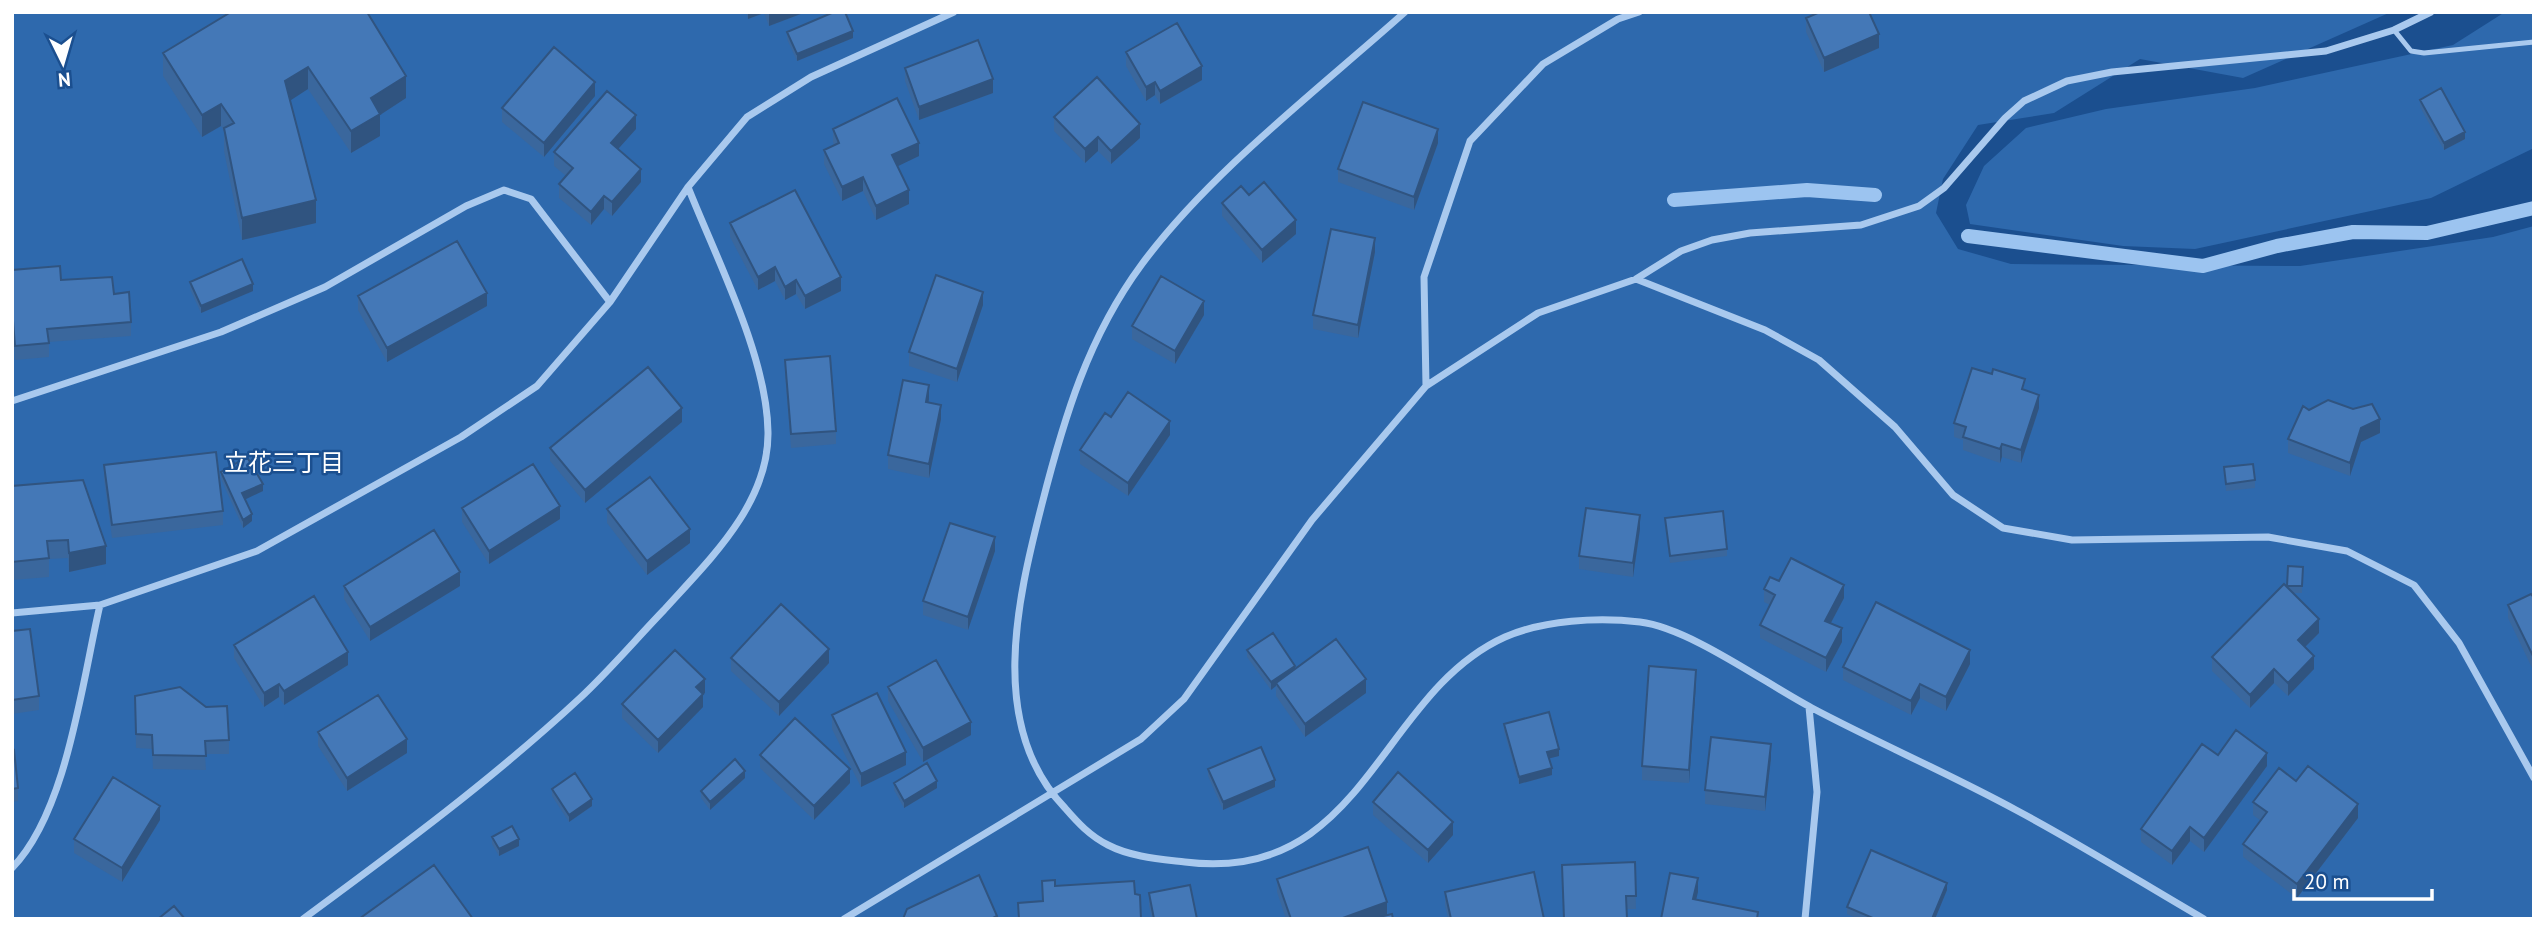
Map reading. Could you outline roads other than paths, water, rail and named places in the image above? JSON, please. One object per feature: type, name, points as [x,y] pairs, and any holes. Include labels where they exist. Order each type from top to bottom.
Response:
[{"type":"street","points":[[12,613],[100,605],[257,551],[461,437],[537,386],[610,302],[688,187],[747,117],[811,77],[954,12]]},
{"type":"street","points":[[1405,12],[1199,198],[1141,265],[1095,340],[1060,435],[1029,555],[1017,622],[1014,656],[1017,709],[1031,754],[1049,792],[1089,834],[1114,848],[1143,856],[1212,865],[1246,861],[1291,845],[1321,829],[1433,695],[1474,657],[1502,638],[1529,629],[1574,622],[1613,619],[1649,622],[1739,665],[1809,706],[2017,810],[2204,919]]},
{"type":"street","points":[[1426,386],[1424,277],[1470,141],[1543,64],[1618,19],[1639,12]]},
{"type":"street","points":[[844,919],[1049,792],[1141,739],[1184,699],[1312,520],[1426,386],[1538,313],[1636,279],[1681,251],[1712,240],[1750,233],[1861,225],[1919,206],[1944,188],[2005,118],[2024,101],[2067,81],[2112,72],[2326,51],[2395,30],[2431,12]]},
{"type":"street","points":[[303,919],[460,800],[580,697],[716,553],[741,518],[761,474],[766,447],[768,433],[762,383],[688,187]]},
{"type":"street","points":[[12,401],[51,390],[244,322],[325,287],[466,206],[504,190],[531,199],[610,302]]},
{"type":"street","points":[[1636,279],[1765,330],[1819,360],[1895,427],[1953,495],[2003,528],[2072,540],[2269,537],[2347,551],[2414,585],[2459,643],[2534,778]]},
{"type":"street","points":[[12,868],[26,854],[45,822],[62,771],[100,605]]},
{"type":"street","points":[[1805,919],[1817,792],[1809,706]]},
{"type":"lane","points":[[2395,30],[2411,51],[2424,53],[2534,42]]},
{"type":"waterway","points":[[1674,200],[1807,190],[1875,195]]},
{"type":"waterway","points":[[1968,236],[2203,266],[2277,246],[2353,232],[2427,233],[2534,208]]},
{"type":"district","name":"立花三丁目","points":[[284,462]]}]
